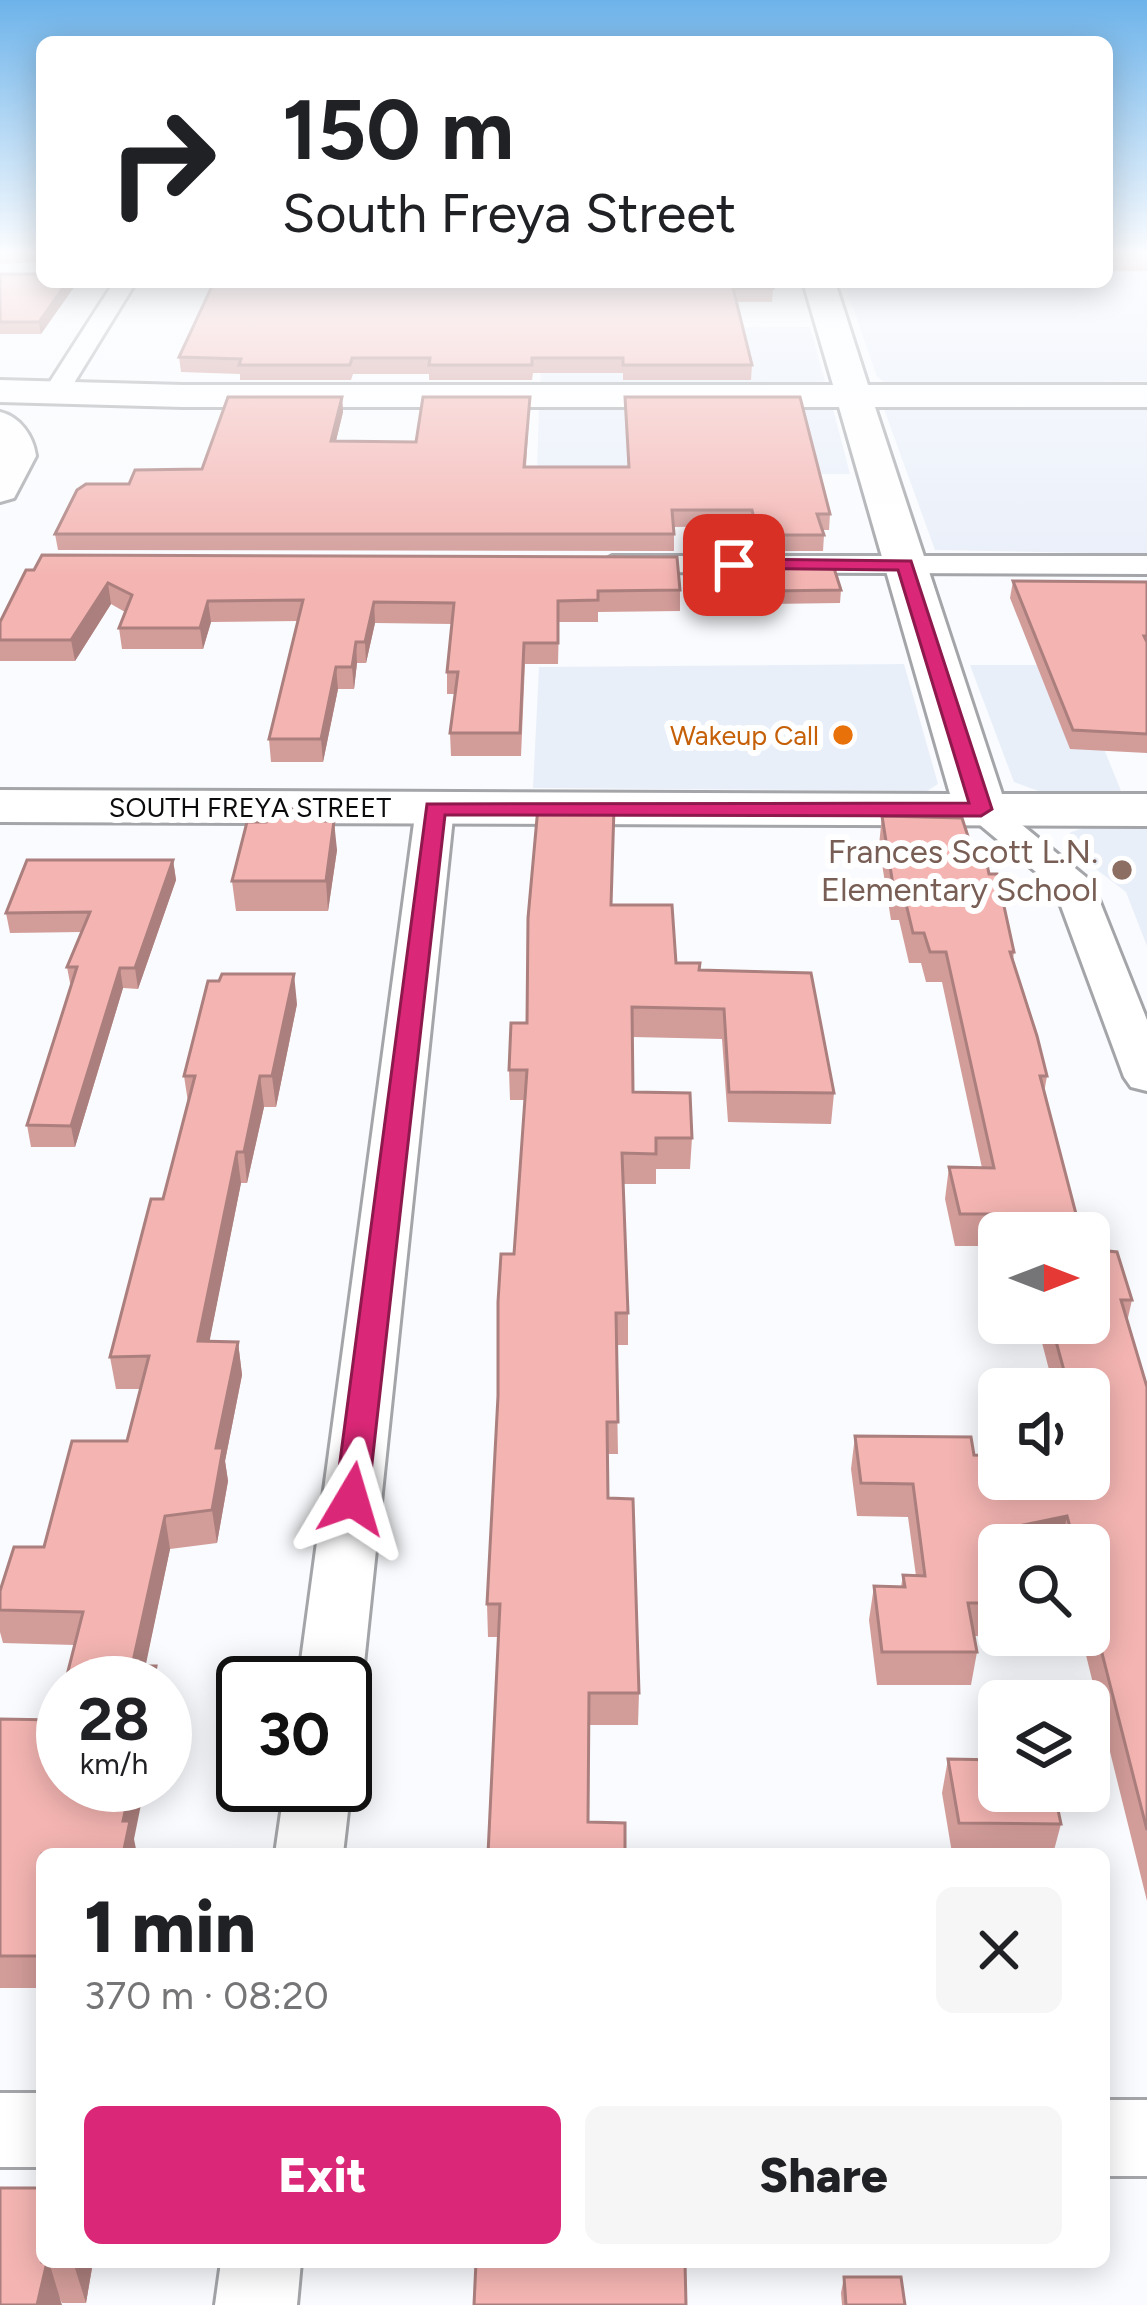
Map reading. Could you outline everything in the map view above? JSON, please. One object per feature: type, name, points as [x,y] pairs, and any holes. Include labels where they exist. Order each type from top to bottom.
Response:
[{"type":"main road","points":[[843,362],[981,809]]},
{"type":"main road","points":[[0,391],[183,396],[1147,397]]},
{"type":"main road","points":[[0,490],[18,460],[15,440],[0,423],[92,404],[183,396]]},
{"type":"main road","name":"SOUTH FREYA STREET","points":[[15,804],[1147,810]]},
{"type":"street","points":[[57,392],[76,362]]},
{"type":"street","points":[[588,565],[1147,565]]},
{"type":"street","points":[[333,1656],[435,808]]},
{"type":"street","points":[[981,809],[1072,882],[1147,1077]]},
{"type":"street","points":[[310,1848],[314,1812]]},
{"type":"street","points":[[0,2130],[36,2130]]},
{"type":"street","points":[[1110,2138],[1147,2138]]},
{"type":"street","points":[[256,2305],[260,2268]]},
{"type":"shaded area","points":[[541,362],[820,362],[825,381],[810,387],[540,386]]},
{"type":"shaded area","points":[[872,362],[1147,362],[1147,381],[917,386],[877,377]]},
{"type":"shaded area","points":[[1147,402],[1147,554],[935,550],[884,409]]},
{"type":"shaded area","points":[[539,403],[832,405],[850,474],[537,474]]},
{"type":"shaded area","points":[[904,664],[938,784],[927,791],[533,788],[539,667]]},
{"type":"shaded area","points":[[970,665],[1070,665],[1121,791],[1041,792],[1014,782]]},
{"type":"shaded area","name":"Frances Scott L.N. Elementary School","points":[[1094,825],[1147,825],[1147,946],[1126,892],[1070,849],[1071,832]]},
{"type":"building","points":[[240,362],[351,362],[350,365],[239,365]]},
{"type":"building","points":[[429,362],[532,362],[532,365]]},
{"type":"building","points":[[751,362],[752,365],[623,365]]},
{"type":"building","points":[[228,397],[342,397],[331,441],[416,442],[423,397],[530,397],[524,467],[629,467],[625,397],[800,397],[830,514],[817,514],[824,535],[758,535],[752,510],[672,510],[674,534],[55,534],[77,490],[86,484],[129,484],[135,470],[202,469]]},
{"type":"building","points":[[42,555],[677,557],[680,590],[598,591],[598,600],[558,601],[558,643],[524,643],[520,733],[450,733],[458,672],[447,672],[454,603],[374,602],[365,642],[356,642],[352,667],[336,667],[321,739],[269,739],[303,600],[208,601],[200,628],[119,628],[132,595],[108,583],[71,640],[0,640],[0,622],[26,570],[34,570]]},
{"type":"building","points":[[764,564],[833,565],[841,590],[770,591]]},
{"type":"building","points":[[1013,581],[1147,582],[1147,734],[1073,730]]},
{"type":"building","points":[[538,807],[614,808],[611,905],[672,905],[676,963],[700,963],[699,970],[811,973],[834,1093],[729,1092],[724,1009],[632,1007],[633,1092],[690,1093],[692,1138],[656,1138],[656,1154],[622,1153],[628,1313],[616,1313],[618,1422],[607,1422],[608,1498],[633,1499],[639,1693],[589,1693],[588,1822],[625,1823],[625,1848],[488,1848],[500,1604],[487,1604],[498,1302],[501,1254],[514,1254],[527,1070],[509,1070],[511,1023],[527,1023],[528,918]]},
{"type":"building","points":[[269,809],[326,809],[323,821],[334,821],[326,881],[232,881],[247,822],[266,822]]},
{"type":"building","points":[[882,816],[962,818],[977,864],[987,864],[989,874],[997,874],[1014,952],[1010,952],[1037,1036],[1047,1076],[1040,1076],[1076,1212],[960,1214],[949,1167],[994,1168],[946,952],[930,952],[924,933],[913,933],[903,891],[894,891]]},
{"type":"building","points":[[27,860],[173,860],[135,968],[120,968],[71,1126],[27,1125],[77,967],[67,967],[90,912],[6,913]]},
{"type":"building","points":[[222,974],[294,974],[272,1076],[260,1076],[244,1152],[237,1152],[198,1341],[238,1342],[216,1448],[223,1448],[212,1510],[165,1516],[134,1656],[72,1656],[83,1612],[0,1610],[0,1591],[14,1547],[44,1547],[72,1441],[127,1441],[149,1356],[110,1357],[151,1199],[163,1199],[195,1076],[184,1076],[208,981],[219,981]]},
{"type":"building","points":[[1110,1251],[1117,1252],[1132,1300],[1121,1300],[1147,1387],[1147,1830],[1103,1656],[1110,1656],[1110,1524],[1069,1524],[1067,1516],[1028,1524],[978,1524],[978,1603],[968,1603],[977,1652],[882,1652],[874,1586],[905,1587],[903,1575],[925,1576],[913,1484],[861,1483],[855,1436],[971,1437],[974,1455],[978,1455],[978,1500],[1110,1500],[1110,1368],[1063,1368],[1057,1344],[1110,1344]]},
{"type":"building","points":[[0,1719],[36,1720],[36,1812],[125,1812],[123,1821],[130,1821],[124,1848],[36,1848],[36,1956],[0,1956]]},
{"type":"building","points":[[948,1759],[978,1760],[978,1812],[1058,1812],[1061,1824],[959,1823]]},
{"type":"building","points":[[0,2188],[36,2188],[36,2268],[46,2268],[37,2305],[0,2305]]},
{"type":"building","points":[[476,2268],[685,2268],[686,2305],[474,2305]]},
{"type":"building","points":[[844,2277],[901,2277],[905,2305],[846,2305]]},
{"type":"place","name":"Wakeup Call","points":[[843,735]]},
{"type":"place","name":"Frances Scott L.N. Elementary School","points":[[1122,870]]},
{"type":"route","points":[[352,1499],[435,808],[981,809],[905,565],[734,565]]}]
